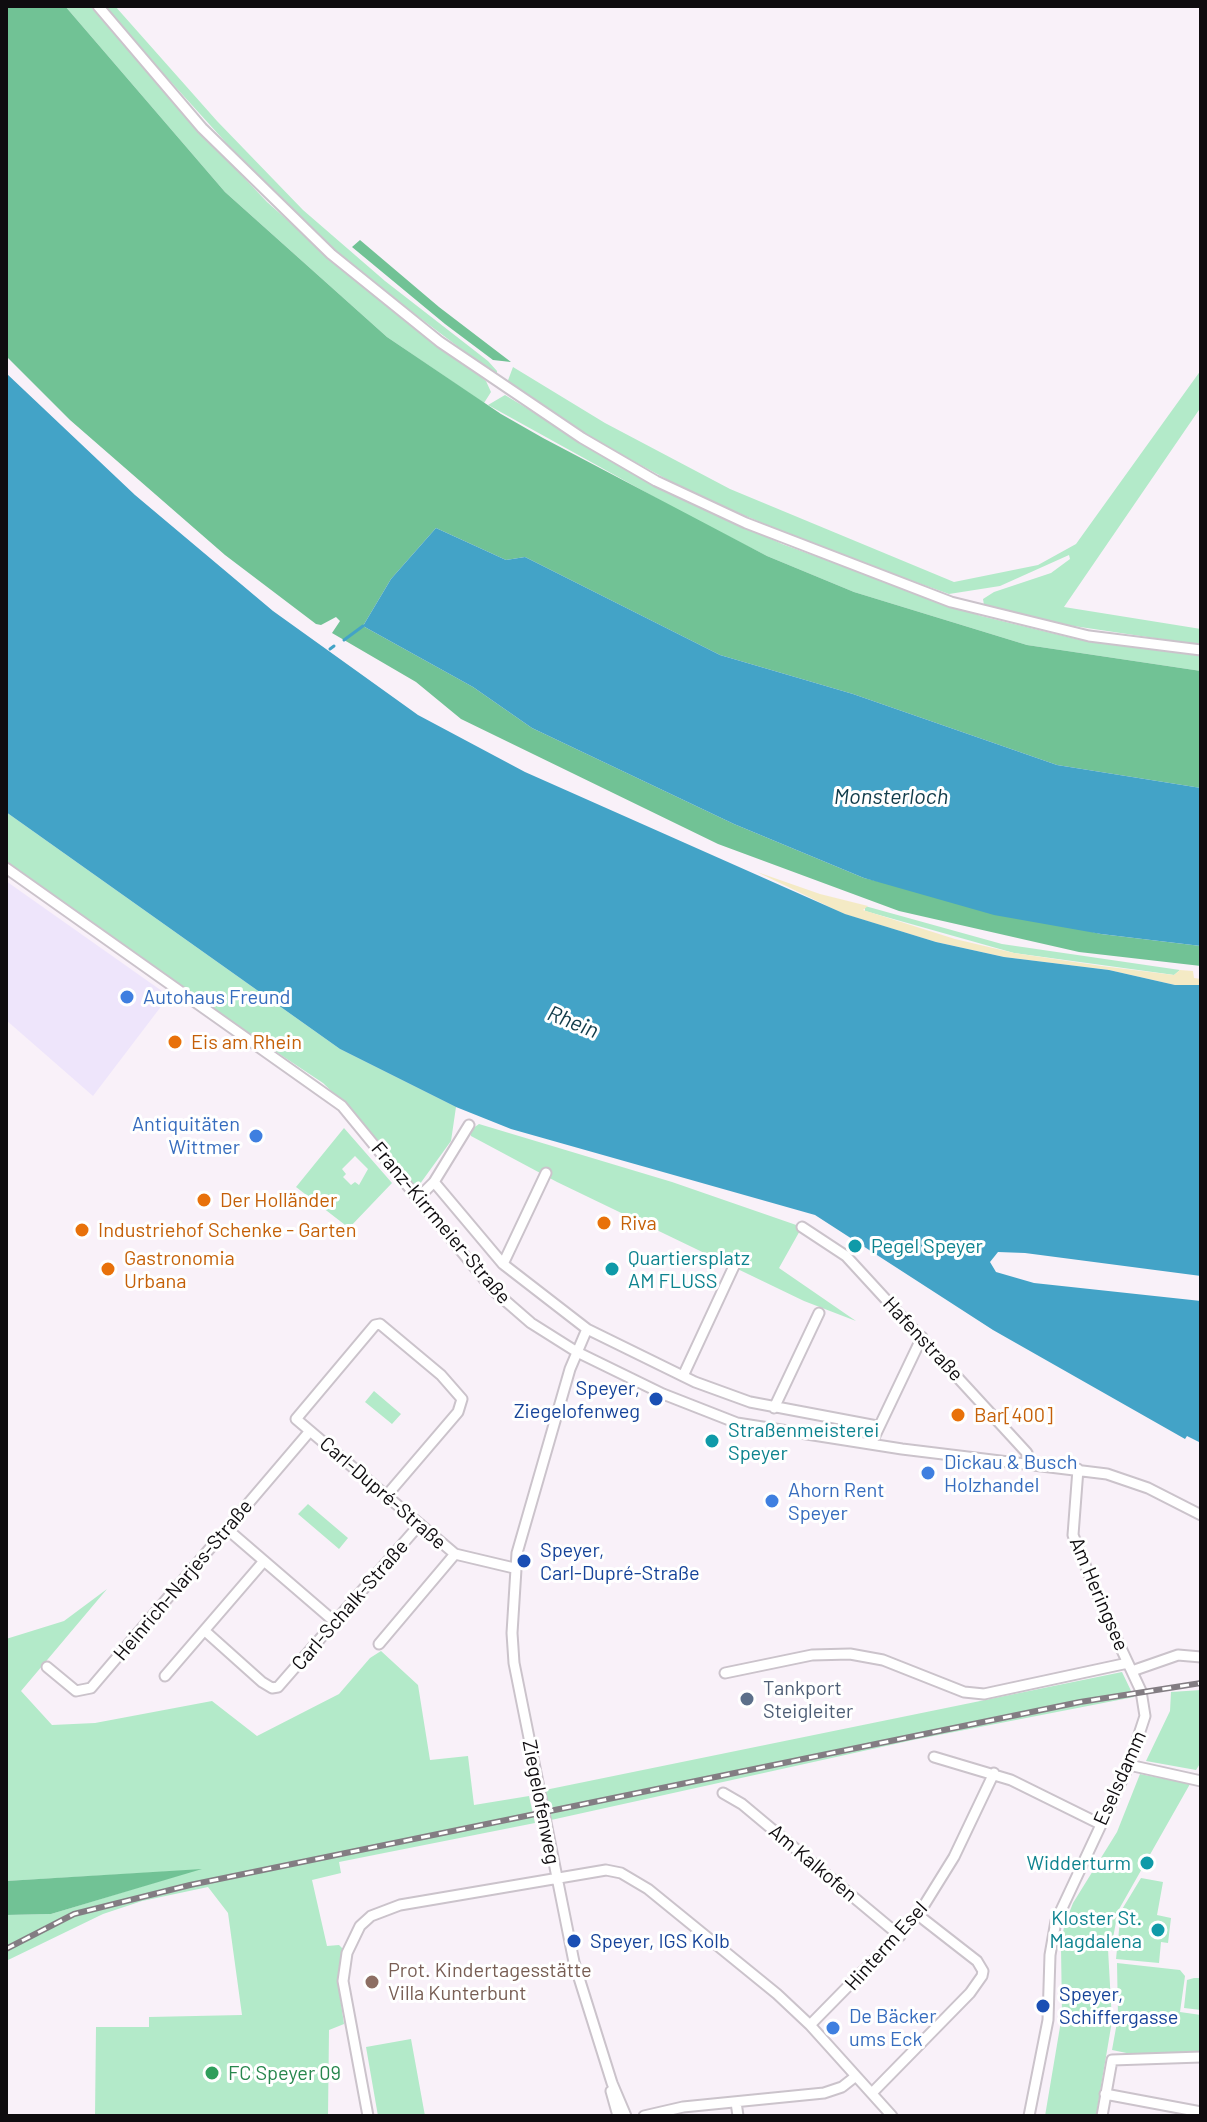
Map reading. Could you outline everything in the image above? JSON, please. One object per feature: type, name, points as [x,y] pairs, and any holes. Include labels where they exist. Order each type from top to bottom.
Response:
[{"type":"street","points":[[98,6],[202,128],[331,254],[440,342],[582,438],[656,481],[746,523],[951,602],[1089,636],[1201,650]]},
{"type":"street","name":"Franz-Kirrmeier-Straße","points":[[6,868],[187,999],[322,1090],[357,1123],[493,1290],[531,1323],[577,1352],[676,1400],[737,1423],[871,1444],[1078,1469]]},
{"type":"street","points":[[418,1198],[434,1182],[469,1125]]},
{"type":"street","points":[[503,1264],[546,1173]]},
{"type":"street","points":[[434,1182],[503,1264],[587,1329],[683,1376],[774,1408],[877,1426]]},
{"type":"street","name":"Hafenstraße","points":[[802,1227],[846,1256],[1027,1453],[1027,1464]]},
{"type":"street","points":[[683,1376],[735,1264]]},
{"type":"street","points":[[774,1408],[819,1313]]},
{"type":"street","points":[[310,1431],[296,1419],[375,1325],[380,1324],[441,1375],[462,1399],[458,1412],[387,1495]]},
{"type":"street","name":"Ziegelofenweg","points":[[587,1329],[577,1352],[514,1568],[511,1607],[514,1663],[556,1878],[606,1870],[634,1879],[810,2025],[892,2116]]},
{"type":"street","points":[[871,1444],[922,1337]]},
{"type":"street","name":"Carl-Dupré-Straße","points":[[310,1431],[455,1554],[514,1568]]},
{"type":"street","name":"Heinrich-Narjes-Straße","points":[[47,1667],[76,1691],[91,1688],[310,1431]]},
{"type":"street","points":[[1078,1469],[1128,1480],[1201,1515]]},
{"type":"street","name":"Am Heringsee","points":[[1078,1469],[1073,1535],[1130,1667]]},
{"type":"street","name":"Carl-Schalk-Straße","points":[[205,1631],[272,1688],[281,1685],[420,1524]]},
{"type":"street","points":[[227,1529],[335,1622]]},
{"type":"street","name":"Carl-Dupré-Straße","points":[[379,1644],[455,1554]]},
{"type":"street","points":[[165,1676],[264,1561]]},
{"type":"street","points":[[725,1673],[812,1655],[850,1654],[890,1662],[964,1692],[984,1694],[1178,1655],[1201,1657]]},
{"type":"street","name":"Eselsdamm","points":[[1029,2116],[1048,2020],[1050,1955],[1056,1921],[1129,1765],[1145,1716],[1141,1691],[1130,1667]]},
{"type":"street","points":[[934,1757],[994,1773],[1100,1824]]},
{"type":"street","points":[[1129,1765],[1201,1781]]},
{"type":"street","name":"Hinterm Esel","points":[[810,2025],[918,1915],[954,1857],[994,1773]]},
{"type":"street","name":"Am Kalkofen","points":[[723,1793],[742,1804],[900,1936]]},
{"type":"street","points":[[368,2116],[343,1981],[347,1953],[360,1926],[371,1916],[400,1905],[556,1878],[574,1962],[612,2083],[626,2116]]},
{"type":"street","points":[[872,2093],[970,1993],[982,1976],[983,1971],[977,1961],[918,1915]]},
{"type":"street","points":[[1102,2116],[1112,2060],[1201,2057]]},
{"type":"street","points":[[644,2116],[683,2107],[834,2091],[856,2076]]},
{"type":"street","points":[[612,2083],[618,2116]]},
{"type":"street","points":[[1105,2094],[1201,2112]]},
{"type":"street","points":[[736,2102],[738,2116]]},
{"type":"shaded area","points":[[6,881],[169,996],[93,1096],[6,1020]]},
{"type":"green space","points":[[6,6],[65,6],[225,192],[387,337],[501,414],[543,438],[767,556],[854,592],[1027,645],[1201,671],[1201,788],[1057,765],[853,694],[720,655],[525,557],[506,560],[436,528],[391,579],[363,626],[473,687],[532,728],[734,824],[864,878],[1101,934],[1201,946],[1201,966],[1079,952],[899,911],[718,844],[461,719],[416,682],[332,633],[340,621],[336,617],[321,625],[316,624],[225,555],[70,420],[6,356]]},
{"type":"green space","points":[[65,6],[90,6],[177,107],[267,202],[353,278],[486,381],[491,392],[484,403],[387,337],[225,192]]},
{"type":"green space","points":[[102,6],[115,6],[217,121],[303,210],[385,281],[488,361],[497,371],[497,376],[347,263],[259,179]]},
{"type":"green space","points":[[360,240],[439,307],[511,362],[493,360],[445,324],[352,247]]},
{"type":"green space","points":[[513,367],[605,423],[730,489],[954,582],[1038,565],[1076,544],[1201,370],[1201,407],[1064,607],[1201,629],[1201,645],[1040,621],[984,605],[983,599],[994,592],[1051,573],[1070,559],[1069,555],[1000,586],[949,594],[826,550],[694,494],[578,431],[507,383]]},
{"type":"green space","points":[[505,395],[647,481],[782,544],[981,616],[1076,639],[1201,655],[1201,671],[1027,645],[854,592],[767,556],[488,405]]},
{"type":"green space","points":[[6,812],[340,1049],[456,1107],[451,1141],[417,1188],[361,1120],[323,1083],[189,994],[6,861]]},
{"type":"green space","points":[[865,906],[1002,944],[1180,970],[1174,975],[1014,953],[865,911]]},
{"type":"green space","points":[[479,1124],[672,1182],[802,1227],[779,1268],[856,1321],[804,1301],[557,1182],[471,1136],[469,1131]]},
{"type":"green space","points":[[344,1128],[392,1183],[349,1228],[296,1187]],"holes":[[[355,1156],[368,1169],[359,1185],[355,1182],[351,1185],[343,1177],[346,1174],[342,1169]]]},
{"type":"green space","points":[[374,1391],[401,1414],[392,1424],[365,1402]]},
{"type":"green space","points":[[308,1504],[348,1538],[339,1549],[298,1514]]},
{"type":"green space","points":[[107,1589],[21,1691],[52,1725],[95,1723],[212,1701],[257,1736],[339,1694],[370,1658],[381,1651],[418,1685],[430,1760],[468,1756],[474,1805],[529,1796],[535,1823],[339,1862],[341,1873],[312,1880],[327,1946],[339,1945],[343,1949],[338,1983],[344,2024],[329,2030],[328,2116],[95,2116],[96,2027],[149,2027],[149,2017],[242,2015],[228,1913],[208,1887],[142,1901],[103,1914],[6,1961],[6,1915],[51,1914],[196,1870],[6,1881],[6,1639],[64,1621]]},
{"type":"green space","points":[[1122,1672],[1134,1697],[913,1740],[551,1820],[545,1790]]},
{"type":"green space","points":[[1201,1690],[1201,1762],[1196,1770],[1146,1761],[1170,1711],[1171,1692]]},
{"type":"green space","points":[[1140,1774],[1190,1784],[1118,1911],[1111,1949],[1108,1949],[1112,2021],[1096,2116],[1045,2116],[1062,2015],[1061,1947],[1064,1926],[1073,1903],[1117,1832]]},
{"type":"green space","points":[[202,1869],[51,1914],[6,1915],[6,1881]]},
{"type":"green space","points":[[1141,1878],[1163,1882],[1157,1915],[1171,1918],[1168,1943],[1161,1942],[1159,1963],[1116,1959],[1121,1911]]},
{"type":"green space","points":[[1117,1963],[1180,1970],[1185,1976],[1180,2012],[1201,2015],[1201,2051],[1146,2057],[1112,2050],[1118,2017]]},
{"type":"green space","points":[[1201,1978],[1201,2010],[1184,2008],[1187,1980]]},
{"type":"green space","points":[[411,2039],[425,2116],[378,2116],[366,2047]]},
{"type":"sand","points":[[757,872],[820,894],[868,906],[863,910],[955,939],[1014,953],[1102,966],[1174,975],[1180,970],[1193,971],[1194,978],[1201,979],[1201,985],[1175,985],[1109,970],[1004,957],[936,942],[844,914]]},
{"type":"water","name":"Rhein","points":[[6,373],[135,495],[273,611],[418,715],[525,772],[845,914],[936,942],[1004,957],[1109,970],[1175,985],[1201,985],[1201,1276],[1025,1253],[998,1252],[990,1262],[996,1272],[1034,1283],[1201,1301],[1201,1443],[1187,1436],[1185,1439],[993,1330],[815,1215],[511,1129],[456,1107],[340,1049],[6,812]]},
{"type":"water","name":"Monsterloch","points":[[436,528],[506,560],[525,557],[720,655],[853,694],[1057,765],[1201,788],[1201,946],[1101,934],[994,915],[864,878],[734,824],[532,728],[473,687],[363,626],[391,579]]},
{"type":"waterway","points":[[344,640],[363,626]]},
{"type":"waterway","points":[[330,649],[334,646]]},
{"type":"railway","points":[[6,1949],[74,1914],[190,1885],[1080,1702],[1201,1683]]},
{"type":"place","name":"Autohaus Freund","points":[[127,997]]},
{"type":"place","name":"Eis am Rhein","points":[[175,1042]]},
{"type":"place","name":"Antiquitäten Wittmer","points":[[256,1136]]},
{"type":"place","name":"Der Holländer","points":[[204,1200]]},
{"type":"place","name":"Riva","points":[[604,1223]]},
{"type":"place","name":"Industriehof Schenke - Garten","points":[[82,1230]]},
{"type":"place","name":"Pegel Speyer","points":[[855,1246]]},
{"type":"place","name":"Gastronomia Urbana","points":[[108,1269]]},
{"type":"place","name":"Quartiersplatz AM FLUSS","points":[[612,1269]]},
{"type":"place","name":"Speyer, Ziegelofenweg","points":[[656,1399]]},
{"type":"place","name":"Bar[400]","points":[[958,1415]]},
{"type":"place","name":"Straßenmeisterei Speyer","points":[[712,1441]]},
{"type":"place","name":"Dickau & Busch Holzhandel","points":[[928,1473]]},
{"type":"place","name":"Ahorn Rent Speyer","points":[[772,1501]]},
{"type":"place","name":"Speyer, Carl-Dupré-Straße","points":[[524,1561]]},
{"type":"place","name":"Tankport Steigleiter","points":[[747,1699]]},
{"type":"place","name":"Widderturm","points":[[1147,1863]]},
{"type":"place","name":"Kloster St. Magdalena","points":[[1158,1930]]},
{"type":"place","name":"Speyer, IGS Kolb","points":[[574,1941]]},
{"type":"place","name":"Prot. Kindertagesstätte Villa Kunterbunt","points":[[372,1982]]},
{"type":"place","name":"Speyer, Schiffergasse","points":[[1043,2006]]},
{"type":"place","name":"De Bäcker ums Eck","points":[[833,2028]]},
{"type":"place","name":"FC Speyer 09","points":[[212,2073]]}]
